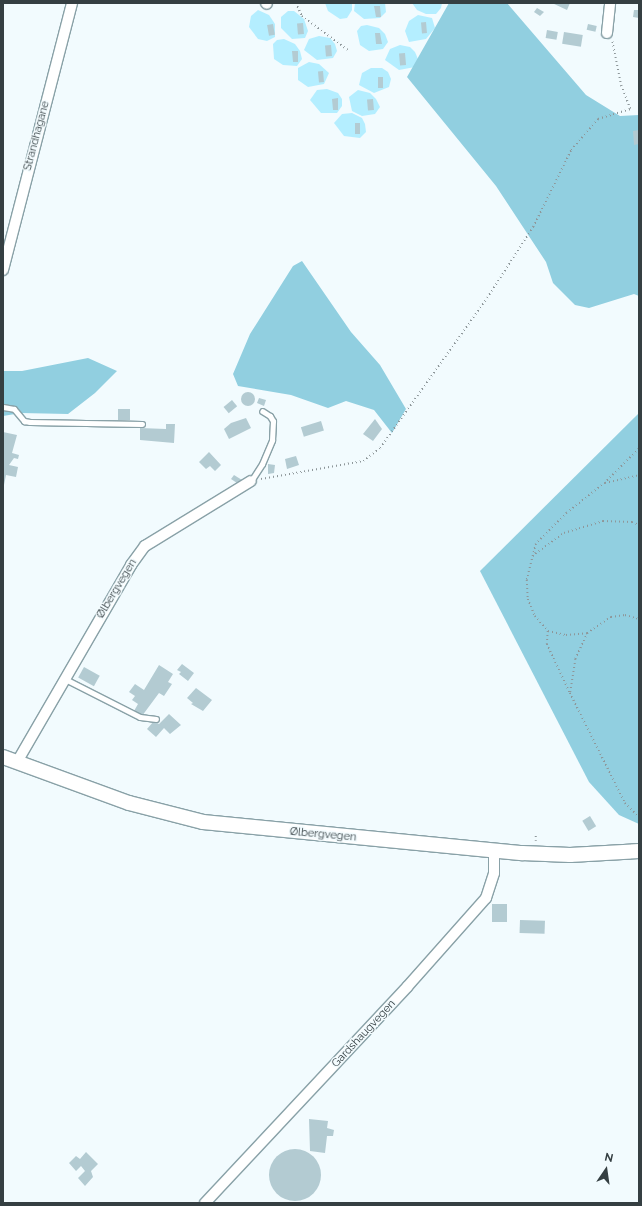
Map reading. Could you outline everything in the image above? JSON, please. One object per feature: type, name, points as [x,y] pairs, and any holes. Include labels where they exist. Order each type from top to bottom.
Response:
[{"type":"main road","name":"Ølbergvegen","points":[[3,758],[129,803],[203,822],[494,850],[570,855],[639,851]]},
{"type":"street","name":"Strandhagane","points":[[3,270],[72,3]]},
{"type":"street","points":[[607,33],[610,3]]},
{"type":"street","name":"Ølbergvegen","points":[[17,762],[131,565],[145,546],[251,481]]},
{"type":"street","name":"Gardshaugvegen","points":[[205,1203],[407,987],[486,898],[494,873],[494,850]]},
{"type":"lane","points":[[3,408],[14,409],[24,421],[30,422],[142,424]]},
{"type":"lane","points":[[251,481],[262,464],[272,440],[273,421],[270,416],[262,411]]},
{"type":"lane","points":[[65,679],[140,717],[156,719]]},
{"type":"path","points":[[296,3],[302,16],[348,50]]},
{"type":"path","points":[[251,481],[363,461],[372,456],[385,442],[492,292],[533,227],[571,150],[598,118],[630,109],[621,86],[614,44],[607,33]]},
{"type":"path","points":[[639,448],[605,483],[567,513],[536,544],[527,580],[528,599],[535,616],[548,631],[566,635],[587,633],[611,617],[625,615],[639,619]]},
{"type":"path","points":[[605,483],[639,475]]},
{"type":"path","points":[[532,556],[564,533],[603,521],[632,522],[639,525]]},
{"type":"path","points":[[548,631],[547,644],[570,694],[626,803],[639,817]]},
{"type":"path","points":[[570,694],[575,659],[587,633]]},
{"type":"shaded area","points":[[325,3],[352,3],[352,10],[347,18],[340,19],[328,11]]},
{"type":"shaded area","points":[[355,3],[385,3],[386,12],[380,18],[364,19],[354,11]]},
{"type":"shaded area","points":[[412,3],[442,3],[441,8],[436,14],[426,14],[417,10]]},
{"type":"shaded area","points":[[449,3],[507,3],[586,95],[620,116],[639,115],[639,296],[634,294],[589,308],[575,305],[553,283],[546,262],[496,186],[407,77]]},
{"type":"shaded area","points":[[258,10],[269,15],[275,24],[275,37],[267,41],[258,39],[249,27],[251,16]]},
{"type":"shaded area","points":[[288,11],[294,11],[304,19],[308,31],[305,38],[292,39],[281,28],[281,17]]},
{"type":"shaded area","points":[[418,15],[432,18],[435,28],[426,39],[409,42],[405,31],[409,21]]},
{"type":"shaded area","points":[[367,25],[379,28],[385,34],[388,42],[383,49],[369,51],[360,45],[357,31],[361,26]]},
{"type":"shaded area","points":[[319,36],[330,38],[335,44],[337,51],[333,58],[317,60],[304,50],[309,39]]},
{"type":"shaded area","points":[[284,39],[295,44],[300,51],[302,59],[297,66],[283,65],[274,59],[273,44],[277,40]]},
{"type":"shaded area","points":[[400,45],[410,47],[415,52],[418,59],[415,67],[399,70],[385,60],[390,49]]},
{"type":"shaded area","points":[[309,62],[319,64],[329,73],[324,84],[308,87],[298,80],[298,68]]},
{"type":"shaded area","points":[[371,68],[382,68],[388,72],[391,79],[389,87],[374,93],[359,85],[362,73]]},
{"type":"shaded area","points":[[327,89],[338,93],[342,99],[342,106],[337,113],[321,113],[310,100],[317,90]]},
{"type":"shaded area","points":[[358,90],[370,93],[376,99],[380,107],[375,114],[362,116],[352,111],[349,97]]},
{"type":"shaded area","points":[[352,113],[362,118],[365,124],[366,132],[360,138],[344,136],[334,123],[342,114]]},
{"type":"shaded area","points":[[302,261],[351,332],[380,365],[406,409],[392,433],[374,410],[346,401],[328,408],[291,395],[238,386],[233,374],[250,334],[293,266]]},
{"type":"shaded area","points":[[88,358],[117,371],[95,393],[68,414],[21,413],[3,416],[3,371],[22,371]]},
{"type":"shaded area","points":[[639,413],[639,824],[619,815],[589,782],[480,571]]},
{"type":"building","points":[[552,3],[570,3],[567,10]]},
{"type":"building","points":[[374,6],[380,6],[381,17],[376,17]]},
{"type":"building","points":[[537,8],[544,12],[540,16],[534,12]]},
{"type":"building","points":[[634,10],[639,10],[639,18],[633,17]]},
{"type":"building","points":[[421,22],[426,22],[427,33],[422,33]]},
{"type":"building","points":[[303,23],[304,34],[298,34],[297,24]]},
{"type":"building","points":[[273,24],[275,35],[269,36],[267,25]]},
{"type":"building","points":[[588,24],[597,26],[595,32],[587,30]]},
{"type":"building","points":[[547,30],[558,32],[556,40],[546,38]]},
{"type":"building","points":[[564,32],[583,35],[581,47],[562,44]]},
{"type":"building","points":[[375,33],[380,33],[382,44],[376,44]]},
{"type":"building","points":[[331,45],[332,56],[326,56],[325,46]]},
{"type":"building","points":[[292,51],[298,51],[298,62],[293,62]]},
{"type":"building","points":[[405,53],[406,65],[400,65],[399,54]]},
{"type":"building","points":[[318,71],[323,71],[324,82],[319,82]]},
{"type":"building","points":[[378,77],[383,77],[383,88],[378,88]]},
{"type":"building","points":[[338,98],[338,110],[333,110],[332,99]]},
{"type":"building","points":[[373,99],[374,110],[368,110],[367,100]]},
{"type":"building","points":[[355,123],[360,123],[360,134],[355,134]]},
{"type":"building","points":[[639,130],[639,144],[634,145],[633,131]]},
{"type":"building","points":[[248,392],[253,394],[255,399],[253,404],[248,406],[243,404],[241,399],[243,394]]},
{"type":"building","points":[[259,398],[266,400],[264,406],[257,403]]},
{"type":"building","points":[[232,400],[237,406],[229,413],[224,407]]},
{"type":"building","points":[[118,409],[130,409],[130,420],[118,420]]},
{"type":"building","points":[[246,418],[251,428],[229,439],[224,429],[231,423]]},
{"type":"building","points":[[375,419],[382,429],[373,441],[363,434]]},
{"type":"building","points":[[321,421],[324,431],[304,437],[301,427]]},
{"type":"building","points":[[166,424],[175,424],[174,443],[140,440],[140,428],[166,429]]},
{"type":"building","points":[[3,432],[17,435],[12,453],[19,455],[18,459],[14,458],[9,465],[18,467],[16,477],[6,475],[4,485]]},
{"type":"building","points":[[209,452],[221,465],[215,471],[210,466],[206,469],[199,462]]},
{"type":"building","points":[[296,456],[299,465],[287,469],[285,459]]},
{"type":"building","points":[[268,464],[275,465],[274,473],[268,474]]},
{"type":"building","points":[[234,475],[242,480],[237,483],[231,479]]},
{"type":"building","points":[[182,664],[194,673],[188,681],[179,674],[181,672],[177,670]]},
{"type":"building","points":[[159,665],[173,674],[168,682],[172,684],[164,696],[159,693],[142,716],[134,711],[138,704],[132,700],[135,696],[129,692],[135,684],[144,690]]},
{"type":"building","points":[[84,667],[100,676],[94,686],[78,677]]},
{"type":"building","points":[[196,688],[212,700],[203,711],[191,704],[193,703],[187,698]]},
{"type":"building","points":[[169,714],[181,725],[170,734],[164,728],[156,737],[147,729],[154,721],[159,724]]},
{"type":"building","points":[[590,816],[596,826],[588,831],[582,821]]},
{"type":"building","points":[[492,904],[507,904],[507,922],[492,922]]},
{"type":"building","points":[[520,920],[545,921],[545,934],[520,933]]},
{"type":"building","points":[[309,1119],[328,1121],[327,1128],[334,1130],[333,1136],[327,1136],[325,1153],[310,1151]]},
{"type":"building","points":[[290,1149],[300,1149],[314,1156],[321,1170],[321,1180],[314,1194],[300,1201],[290,1201],[280,1197],[273,1190],[269,1180],[269,1170],[273,1160],[280,1153]]},
{"type":"building","points":[[86,1152],[98,1164],[91,1171],[93,1177],[85,1186],[78,1178],[85,1171],[81,1166],[76,1171],[69,1163],[76,1156],[80,1159]]}]
